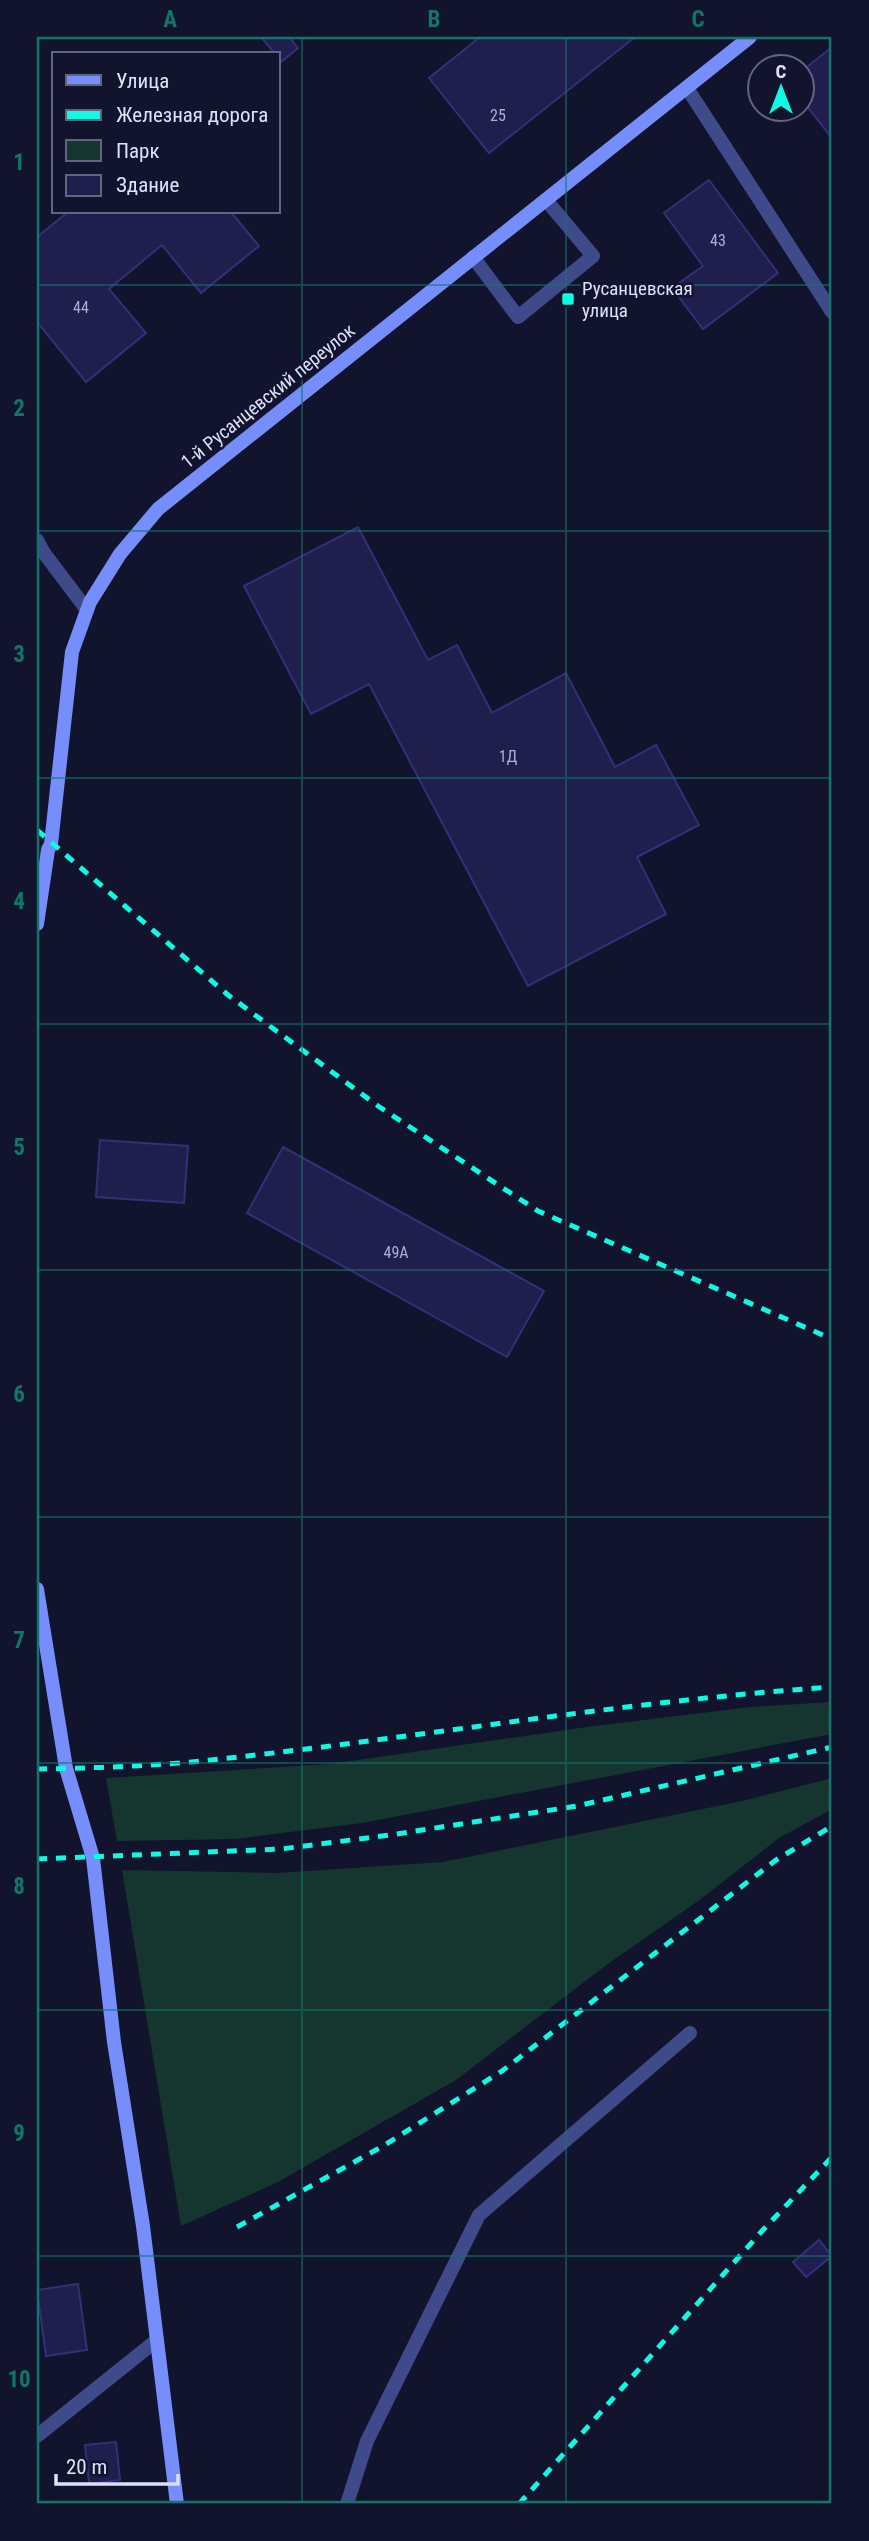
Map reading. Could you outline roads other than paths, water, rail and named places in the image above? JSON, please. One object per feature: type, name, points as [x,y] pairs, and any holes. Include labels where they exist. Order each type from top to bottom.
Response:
[{"type":"street","name":"1-й Русанцевский переулок","points":[[37,924],[42,852],[51,844],[72,652],[87,610],[120,554],[158,509],[750,37]]},
{"type":"street","points":[[687,88],[832,312]]},
{"type":"street","points":[[473,257],[518,317],[593,256],[547,200]]},
{"type":"street","points":[[37,540],[87,610]]},
{"type":"street","points":[[37,1589],[66,1768],[93,1858],[114,2042],[143,2226],[177,2504]]},
{"type":"street","points":[[347,2504],[367,2441],[479,2215],[690,2034]]},
{"type":"street","points":[[37,2436],[157,2340]]},
{"type":"railway","points":[[37,830],[228,995],[378,1106],[538,1211],[832,1339]]},
{"type":"railway","points":[[37,1769],[211,1760],[599,1710],[832,1687]]},
{"type":"railway","points":[[37,1859],[281,1849],[390,1835],[577,1806],[832,1747]]},
{"type":"railway","points":[[237,2227],[383,2146],[502,2071],[776,1860],[832,1826]]},
{"type":"railway","points":[[519,2504],[762,2231],[832,2157]]},
{"type":"place","name":"Русанцевская улица","points":[[568,299]]}]
